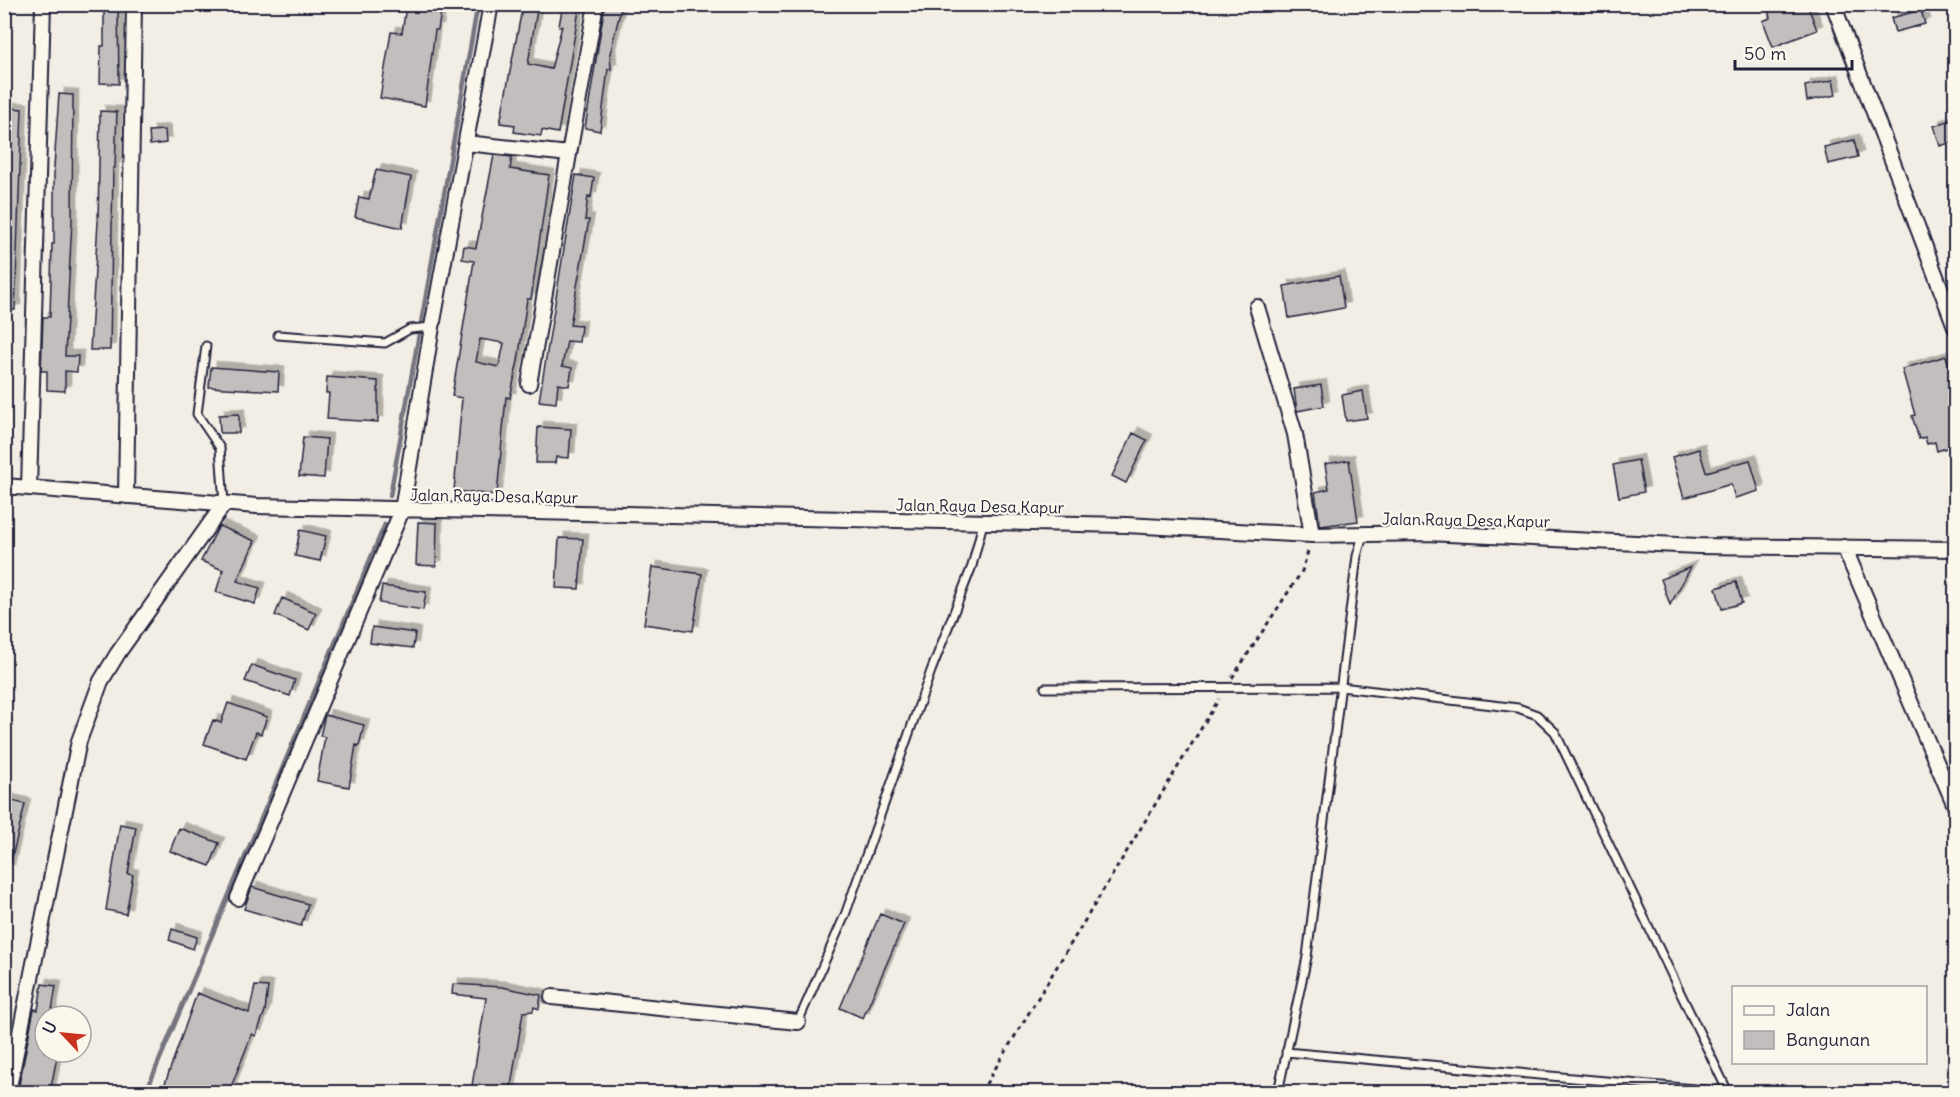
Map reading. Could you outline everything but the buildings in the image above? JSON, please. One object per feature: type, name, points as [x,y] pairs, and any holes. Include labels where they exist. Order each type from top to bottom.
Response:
[{"type":"street","points":[[29,488],[43,4]]},
{"type":"street","points":[[126,496],[134,4]]},
{"type":"street","points":[[238,898],[402,510],[431,327],[491,4]]},
{"type":"street","points":[[529,384],[596,4]]},
{"type":"street","points":[[1833,4],[1956,329]]},
{"type":"street","points":[[466,143],[569,154]]},
{"type":"street","points":[[1257,307],[1296,434],[1312,535]]},
{"type":"street","name":"Jalan Raya Desa Kapur","points":[[4,486],[224,504],[402,510],[1126,525],[1312,535],[1427,533],[1698,546],[1956,549]]},
{"type":"street","points":[[8,1092],[79,741],[91,706],[101,681],[118,654],[224,504]]},
{"type":"street","points":[[1844,547],[1956,808]]},
{"type":"street","points":[[552,997],[798,1022]]},
{"type":"lane","points":[[278,335],[385,344],[416,328],[431,327]]},
{"type":"lane","points":[[206,346],[197,414],[220,448],[224,504]]},
{"type":"lane","points":[[798,1022],[845,915],[931,671],[972,566],[983,523]]},
{"type":"lane","points":[[1278,1092],[1307,957],[1358,556],[1363,534]]},
{"type":"lane","points":[[1046,688],[1341,687],[1518,708],[1537,715],[1555,732],[1728,1092]]},
{"type":"lane","points":[[1286,1052],[1728,1092]]},
{"type":"path","points":[[981,1092],[1226,687],[1302,571],[1312,535]]},
{"type":"waterway","points":[[390,496],[478,4]]},
{"type":"waterway","points":[[146,1092],[385,524]]}]
